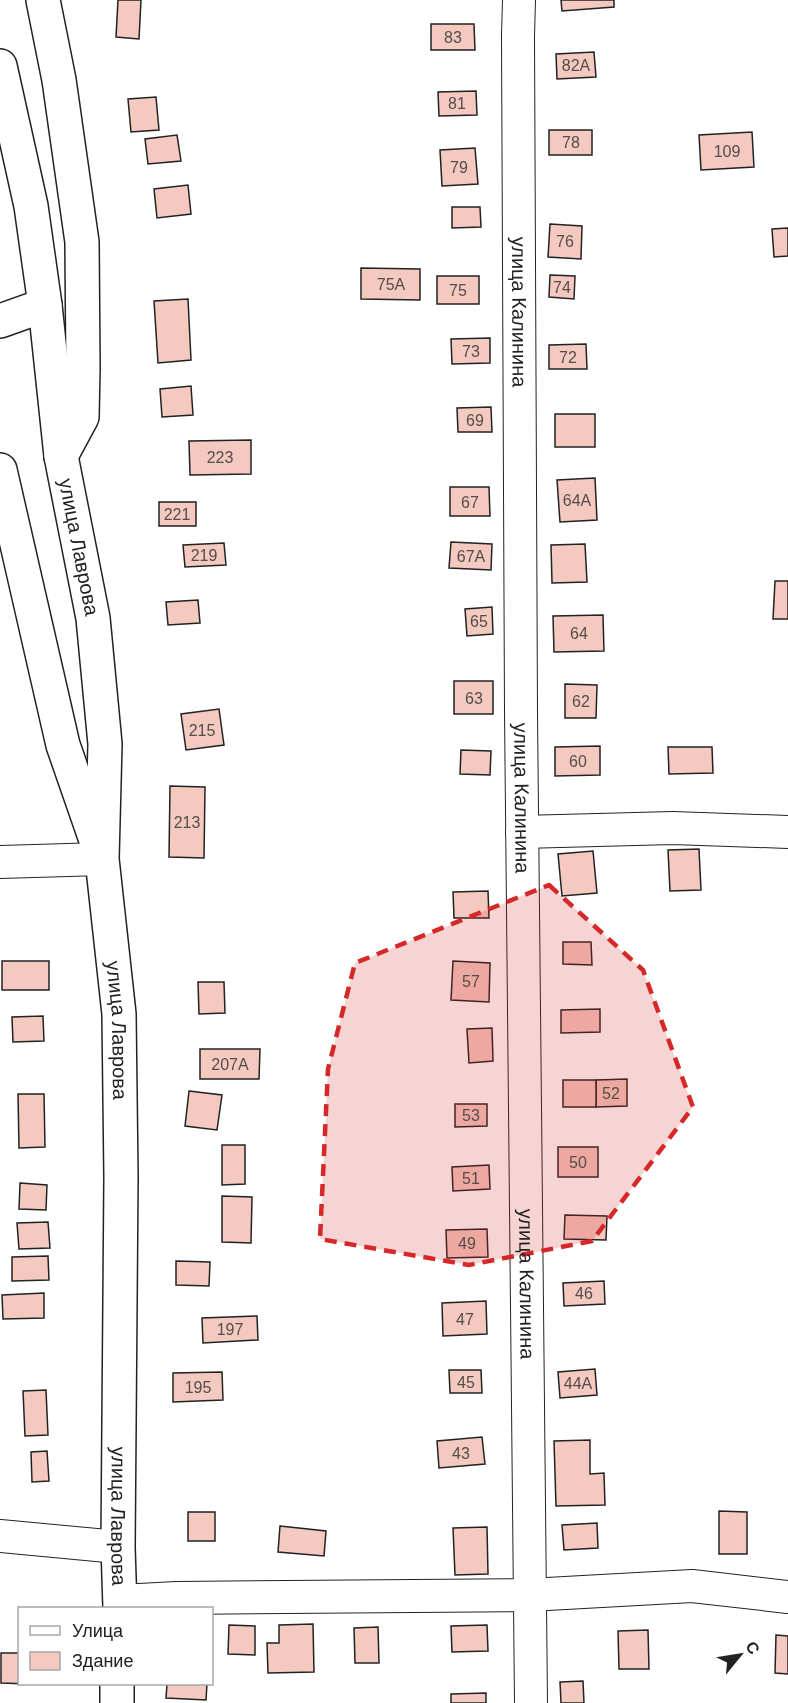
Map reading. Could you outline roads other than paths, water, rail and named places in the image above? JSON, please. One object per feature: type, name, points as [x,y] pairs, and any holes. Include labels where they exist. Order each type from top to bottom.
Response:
[{"type":"main road","name":"улица Лаврова","points":[[43,0],[59,80],[82,242],[82,417],[61,456]]},
{"type":"main road","name":"улица Лаврова","points":[[0,66],[30,206],[45,305],[61,456],[94,630],[105,744],[102,859],[119,1014],[121,1177],[118,1547],[120,1605]]},
{"type":"main road","points":[[0,321],[45,305]]},
{"type":"main road","points":[[0,470],[63,746],[102,859]]},
{"type":"main road","points":[[117,1685],[117,1703]]},
{"type":"street","name":"улица Калинина","points":[[519,0],[522,832],[531,1703]]},
{"type":"street","points":[[522,832],[673,828],[788,832]]},
{"type":"street","points":[[0,862],[102,859]]},
{"type":"street","points":[[0,1536],[118,1547]]},
{"type":"street","points":[[120,1605],[177,1598],[529,1595],[692,1586],[788,1596]]}]
